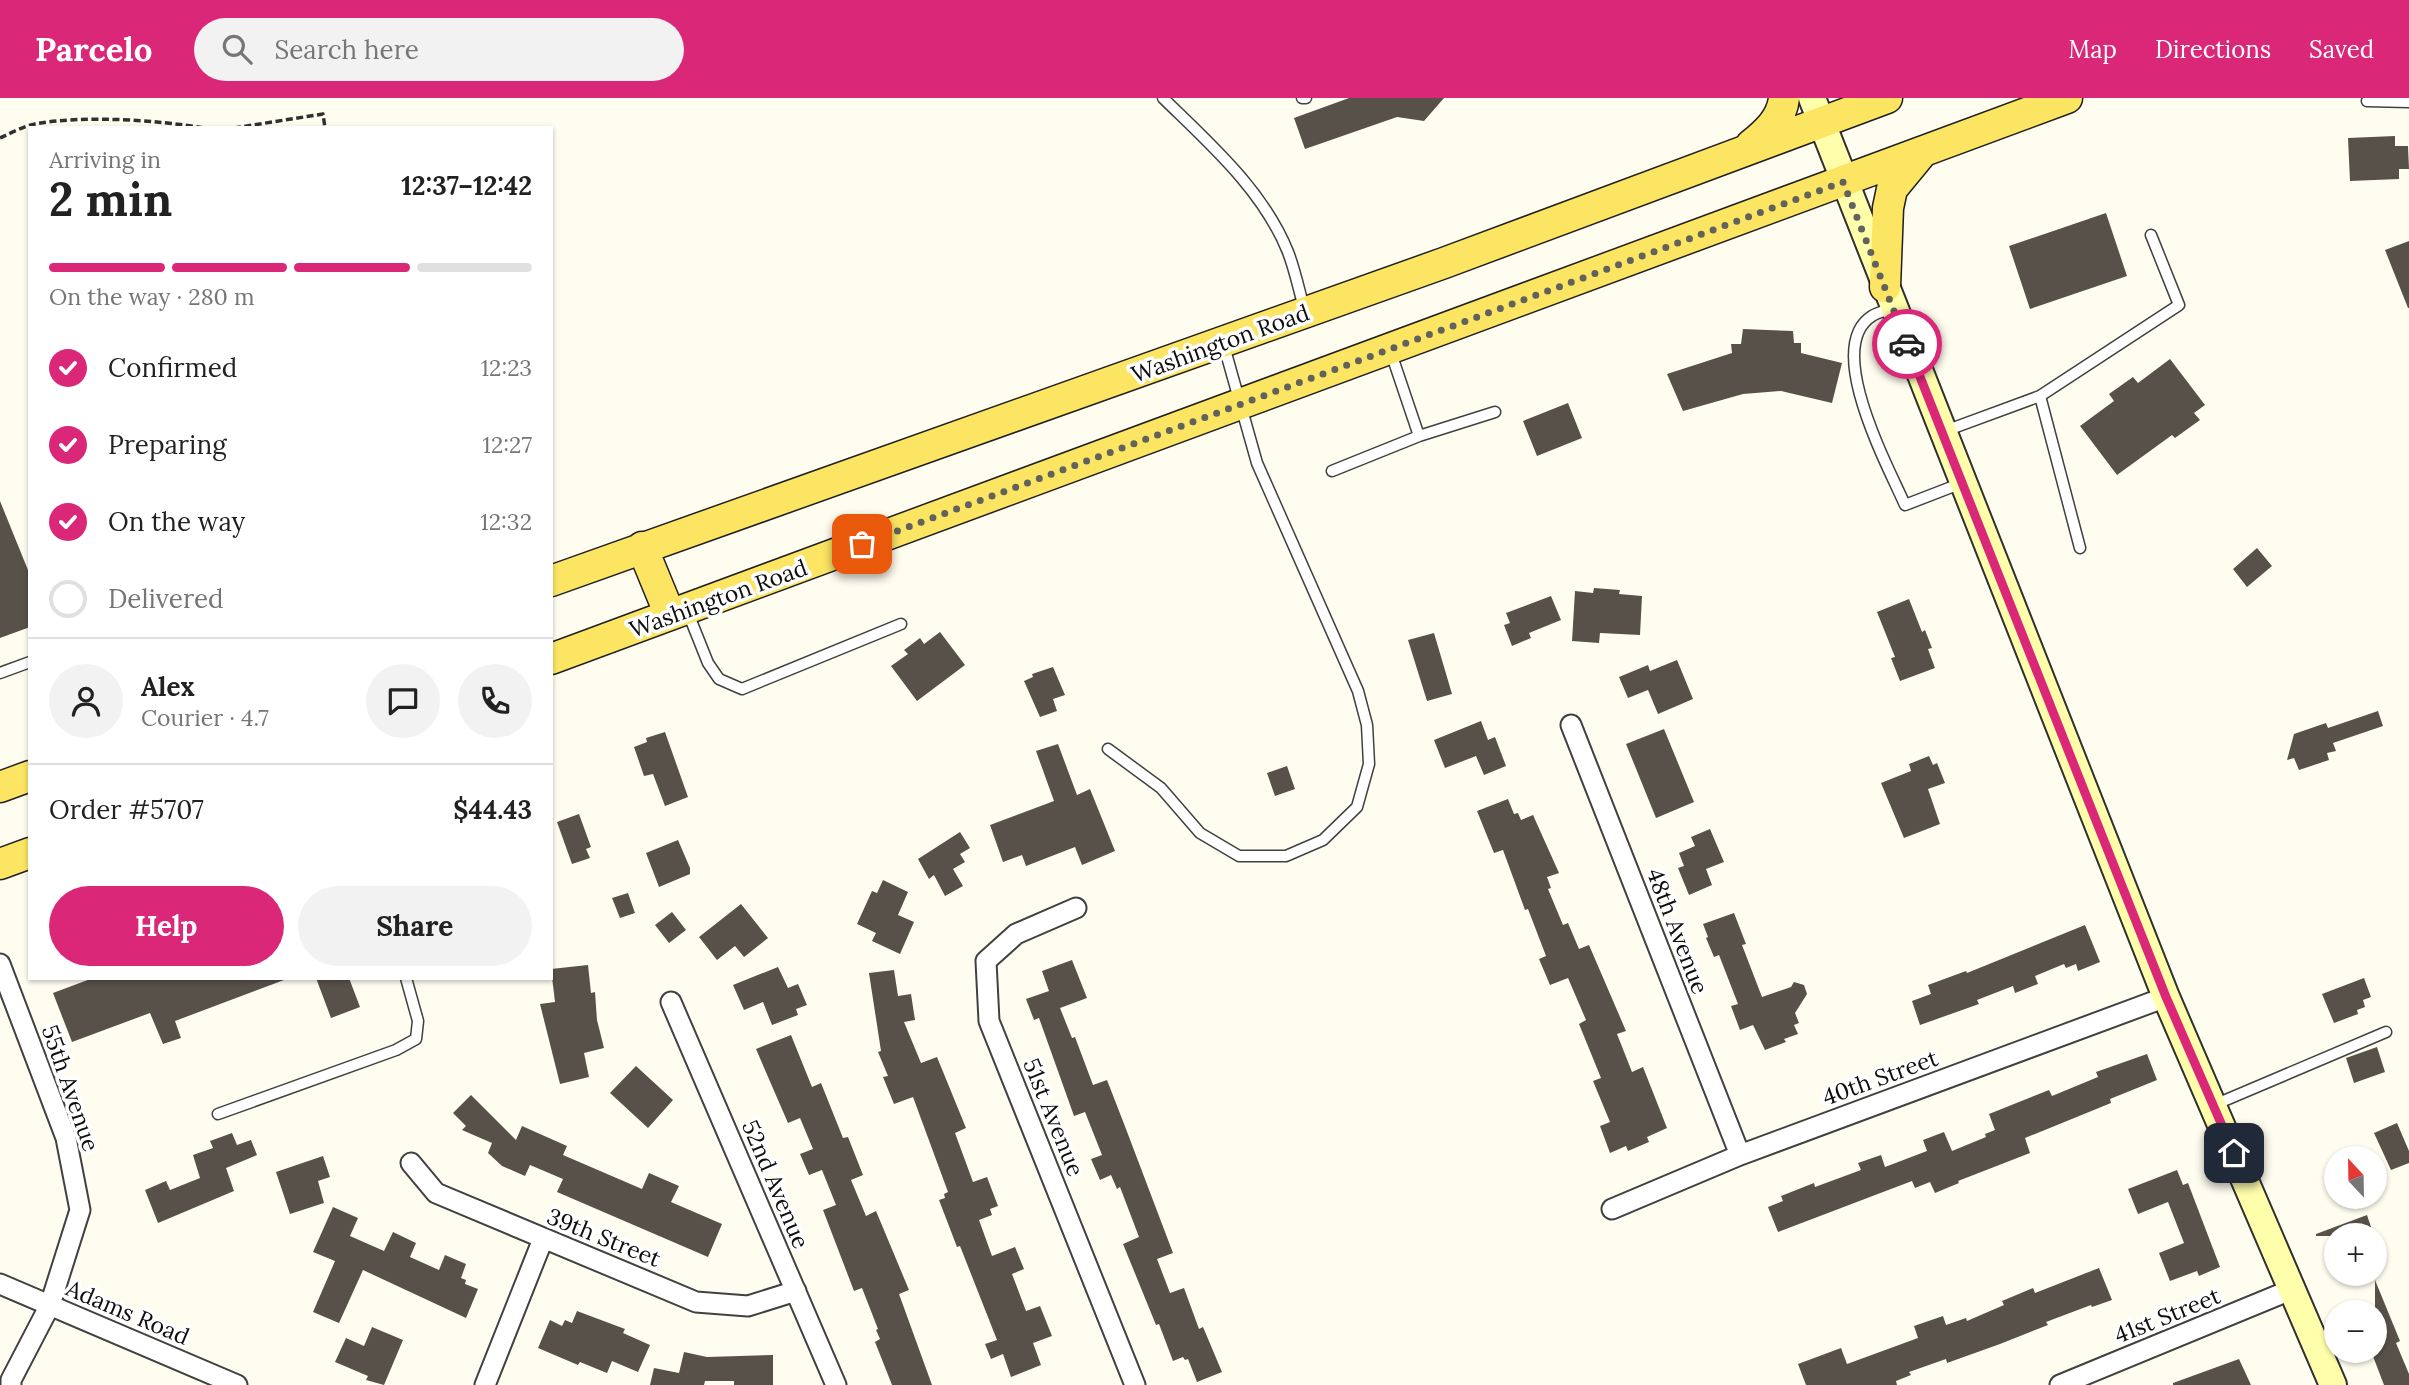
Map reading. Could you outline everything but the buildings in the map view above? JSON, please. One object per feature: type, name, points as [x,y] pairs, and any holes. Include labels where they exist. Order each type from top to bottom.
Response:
[{"type":"main road","points":[[1741,153],[1771,127],[1780,114],[1784,98]]},
{"type":"main road","name":"Washington Road","points":[[553,580],[1444,263],[1741,153],[1817,110],[1887,98]]},
{"type":"main road","name":"Washington Road","points":[[553,658],[2067,98]]},
{"type":"main road","points":[[1889,298],[1888,208],[1892,189],[1924,151]]},
{"type":"main road","points":[[642,547],[678,612]]},
{"type":"main road","points":[[0,787],[28,777]]},
{"type":"main road","points":[[0,864],[28,854]]},
{"type":"street","points":[[1817,110],[1843,182],[2166,997],[2333,1385]]},
{"type":"street","name":"48th Avenue","points":[[1571,725],[1740,1155]]},
{"type":"street","name":"51st Avenue","points":[[1076,908],[1016,934],[986,961],[989,1021],[1135,1385]]},
{"type":"street","name":"55th Avenue","points":[[0,964],[66,1138],[80,1210],[50,1305],[11,1380],[11,1385]]},
{"type":"street","name":"40th Street","points":[[1612,1209],[1740,1155],[2166,997]]},
{"type":"street","name":"52nd Avenue","points":[[671,1002],[836,1385]]},
{"type":"street","name":"39th Street","points":[[411,1163],[436,1193],[696,1302],[748,1306],[796,1291]]},
{"type":"street","points":[[485,1385],[542,1239]]},
{"type":"street","name":"Adams Road","points":[[0,1284],[237,1385]]},
{"type":"street","name":"41st Street","points":[[2060,1385],[2293,1289]]},
{"type":"lane","points":[[1163,98],[1223,157],[1266,210],[1287,251],[1306,312]]},
{"type":"lane","points":[[2367,101],[2409,102]]},
{"type":"lane","points":[[1942,432],[2040,396],[2179,305],[2151,235]]},
{"type":"lane","points":[[1889,298],[1859,332],[1853,350],[1859,397],[1905,505],[1962,483]]},
{"type":"lane","points":[[1108,749],[1161,788],[1200,832],[1239,856],[1286,856],[1323,841],[1357,807],[1369,764],[1367,726],[1358,691],[1257,463],[1223,342]]},
{"type":"lane","points":[[1390,349],[1419,436]]},
{"type":"lane","points":[[2040,396],[2080,548]]},
{"type":"lane","points":[[1332,471],[1419,436],[1495,412]]},
{"type":"lane","points":[[678,612],[719,680],[742,689],[901,625]]},
{"type":"lane","points":[[0,673],[28,663]]},
{"type":"lane","points":[[218,1114],[396,1051],[416,1039],[418,1021],[407,980]]},
{"type":"lane","points":[[2214,1106],[2386,1032]]},
{"type":"path","points":[[247,126],[323,114],[325,126]]},
{"type":"path","points":[[29,126],[91,120],[192,126]]},
{"type":"path","points":[[0,138],[28,126]]},
{"type":"way so far","points":[[862,544],[1843,182],[1907,344]]},
{"type":"route","points":[[1907,344],[2166,997],[2234,1153]]}]
